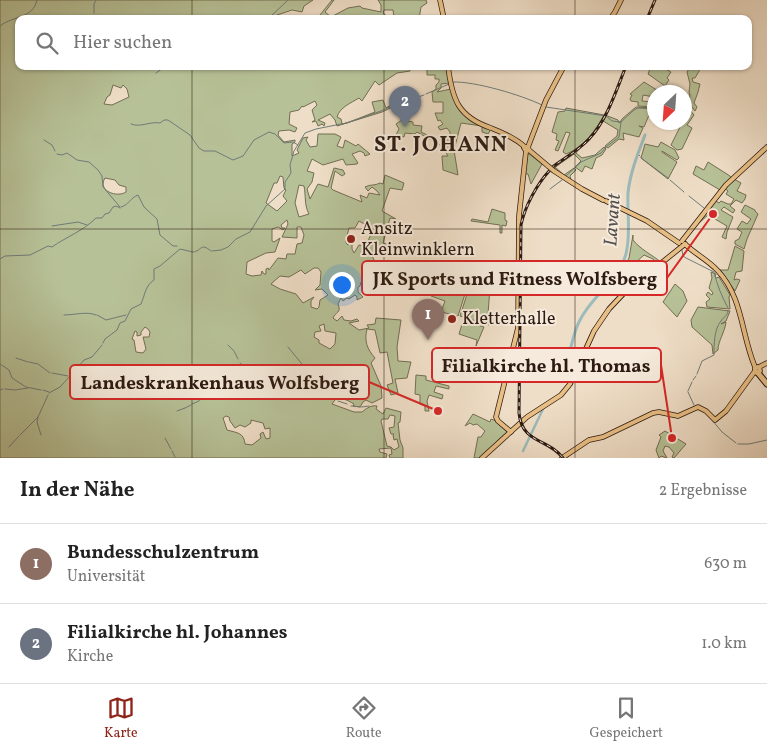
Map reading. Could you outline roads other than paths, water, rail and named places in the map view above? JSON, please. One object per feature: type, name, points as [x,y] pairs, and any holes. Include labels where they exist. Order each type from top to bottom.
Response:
[{"type":"highway","points":[[759,369],[767,383]]},
{"type":"main road","points":[[440,0],[443,15]]},
{"type":"main road","points":[[613,15],[621,0]]},
{"type":"main road","points":[[449,70],[452,93],[462,111],[475,121],[510,136],[554,171],[582,190],[624,209],[673,237],[715,268],[733,293],[753,362],[759,369],[726,411],[715,420],[706,411],[698,407],[678,416],[656,412],[603,437],[589,440],[562,458]]},
{"type":"main road","points":[[510,432],[496,417],[518,328],[519,211],[527,149],[544,106],[562,70]]},
{"type":"main road","points":[[482,458],[527,417],[560,397],[569,386],[592,335],[607,311],[682,244],[708,206],[726,185],[767,147]]},
{"type":"waterway","points":[[25,15],[32,11],[37,0]]},
{"type":"waterway","points":[[94,13],[96,0]]},
{"type":"waterway","points":[[272,15],[288,0]]},
{"type":"waterway","points":[[0,26],[15,19]]},
{"type":"waterway","points":[[156,73],[160,70]]},
{"type":"waterway","points":[[452,82],[462,82],[498,89],[542,105]]},
{"type":"waterway","points":[[426,94],[449,84]]},
{"type":"waterway","points":[[212,251],[228,247],[236,239],[250,232],[266,206],[285,189],[285,182],[291,173],[290,165],[294,151],[305,133],[346,123],[424,95]]},
{"type":"waterway","points":[[546,107],[606,116],[612,121],[621,122]]},
{"type":"waterway","points":[[565,177],[581,162],[601,153],[619,137],[621,122],[634,110],[638,108],[647,109]]},
{"type":"waterway","points":[[131,124],[160,123],[168,120],[190,135],[199,148],[204,151],[215,151],[233,160],[243,156],[254,140],[269,132],[275,134],[284,143],[293,142],[298,145]]},
{"type":"waterway","name":"Lavant","points":[[559,370],[566,360],[576,328],[584,313],[617,273],[626,254],[629,186],[645,135]]},
{"type":"waterway","points":[[44,140],[52,145],[55,151]]},
{"type":"waterway","points":[[57,154],[67,153],[77,160],[89,162],[98,170],[102,176],[103,187],[120,207]]},
{"type":"waterway","points":[[641,158],[668,178]]},
{"type":"waterway","points":[[550,189],[562,180]]},
{"type":"waterway","points":[[670,180],[684,192]]},
{"type":"waterway","points":[[121,207],[138,195],[144,207],[157,219],[160,235],[173,246],[177,246]]},
{"type":"waterway","points":[[689,196],[704,208]]},
{"type":"waterway","points":[[0,259],[5,256],[30,255],[48,246],[52,247],[86,227],[96,218],[102,218],[113,207],[120,208]]},
{"type":"waterway","points":[[699,223],[703,217]]},
{"type":"waterway","points":[[52,226],[78,222],[87,225]]},
{"type":"waterway","points":[[103,343],[105,339],[117,330],[120,323],[125,321],[131,309],[141,304],[147,288],[154,280],[154,269],[180,249],[193,252],[205,247],[211,251]]},
{"type":"waterway","points":[[682,250],[683,256],[714,272],[728,308]]},
{"type":"waterway","points":[[697,374],[702,361],[714,355],[717,328],[728,311]]},
{"type":"waterway","points":[[64,315],[85,313],[96,315]]},
{"type":"waterway","points":[[97,315],[106,320],[126,315]]},
{"type":"waterway","points":[[72,374],[84,360],[92,357],[102,345]]},
{"type":"waterway","points":[[228,345],[238,359]]},
{"type":"waterway","points":[[288,347],[306,369],[310,385]]},
{"type":"waterway","points":[[16,358],[28,362]]},
{"type":"waterway","points":[[29,362],[38,364],[50,373]]},
{"type":"waterway","points":[[240,363],[248,369]]},
{"type":"waterway","points":[[0,364],[9,370],[12,378],[26,387],[41,390]]},
{"type":"waterway","points":[[52,373],[68,376]]},
{"type":"waterway","points":[[250,373],[251,381]]},
{"type":"waterway","points":[[49,393],[60,387],[71,375]]},
{"type":"waterway","points":[[693,380],[696,376]]},
{"type":"waterway","points":[[183,380],[193,380],[199,377],[220,378],[230,386]]},
{"type":"waterway","points":[[688,391],[692,382]]},
{"type":"waterway","points":[[238,384],[251,383],[267,388],[281,386],[285,388],[296,384],[313,385]]},
{"type":"waterway","points":[[212,391],[237,384]]},
{"type":"waterway","points":[[314,386],[316,391],[327,396]]},
{"type":"waterway","points":[[5,389],[28,388]]},
{"type":"waterway","points":[[43,390],[49,392]]},
{"type":"waterway","points":[[192,404],[199,401],[202,394],[211,391]]},
{"type":"waterway","points":[[267,398],[282,394],[287,396],[299,391],[315,392]]},
{"type":"waterway","points":[[688,392],[694,405]]},
{"type":"waterway","points":[[20,435],[38,417],[48,395]]},
{"type":"waterway","points":[[338,401],[347,404]]},
{"type":"waterway","points":[[185,408],[191,405]]},
{"type":"waterway","points":[[351,406],[369,406]]},
{"type":"waterway","points":[[177,411],[185,408]]},
{"type":"waterway","points":[[523,451],[543,409]]},
{"type":"waterway","points":[[38,417],[37,422],[41,435]]},
{"type":"waterway","points":[[712,420],[722,432],[736,443]]},
{"type":"waterway","points":[[9,447],[19,436]]},
{"type":"waterway","points":[[165,438],[171,449]]},
{"type":"waterway","points":[[738,444],[749,444],[767,440]]},
{"type":"waterway","points":[[172,451],[175,457]]},
{"type":"railway","points":[[649,15],[655,0]]},
{"type":"railway","points":[[551,168],[589,139],[601,123],[611,105],[624,70]]},
{"type":"railway","points":[[550,170],[532,196],[525,210],[521,225],[519,413],[521,423],[530,436],[550,447],[563,458]]},
{"type":"place","name":"Filialkirche hl. Johannes","points":[[405,127]]},
{"type":"place","name":"JK Sports und Fitness Wolfsberg","points":[[713,214]]},
{"type":"place","name":"Ansitz Kleinwinklern","points":[[351,239]]},
{"type":"place","name":"Kletterhalle","points":[[452,319]]},
{"type":"place","name":"Bundesschulzentrum","points":[[428,340]]},
{"type":"place","name":"Landeskrankenhaus Wolfsberg","points":[[438,411]]},
{"type":"place","name":"Filialkirche hl. Thomas","points":[[672,438]]},
{"type":"district","name":"ST. JOHANN","points":[[441,145]]}]
